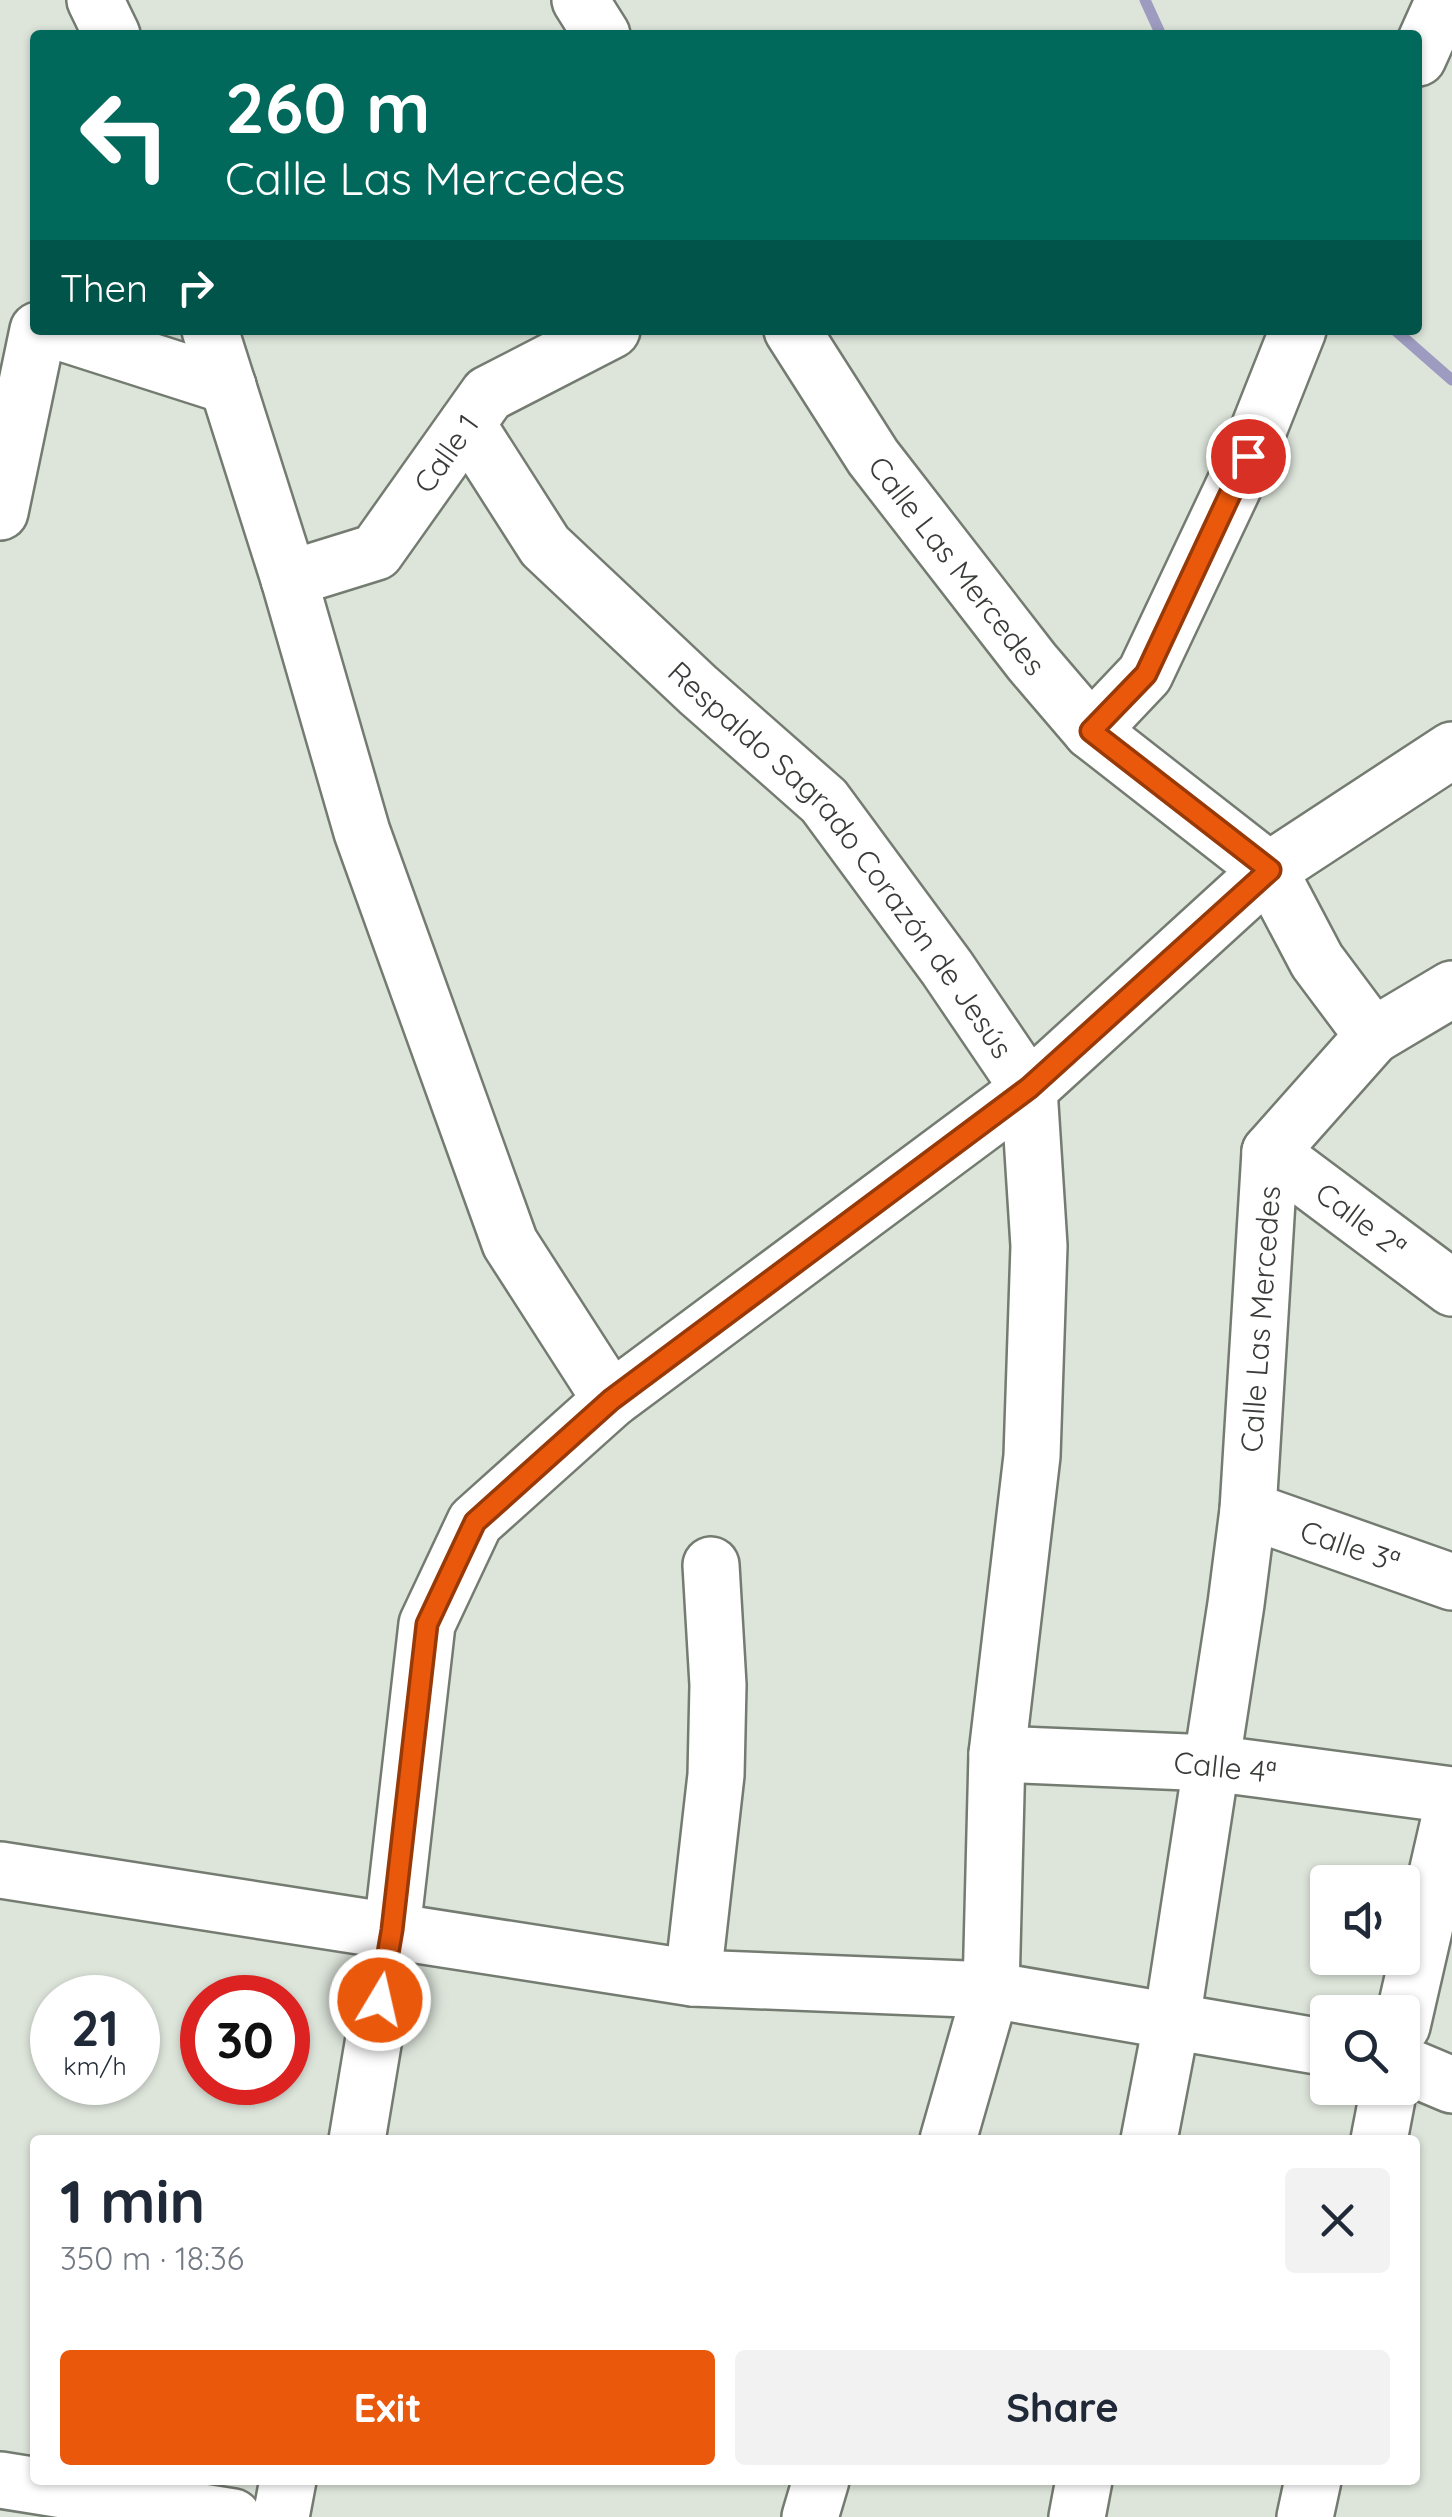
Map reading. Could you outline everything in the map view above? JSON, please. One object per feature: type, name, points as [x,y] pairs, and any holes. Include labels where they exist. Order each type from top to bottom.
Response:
[{"type":"street","points":[[96,0],[110,30]]},
{"type":"street","points":[[580,0],[599,30]]},
{"type":"street","points":[[1422,49],[1444,0]]},
{"type":"street","points":[[0,312],[30,324]]},
{"type":"street","points":[[0,512],[34,335]]},
{"type":"street","points":[[69,335],[228,386]]},
{"type":"street","points":[[212,335],[289,580],[362,832],[510,1243],[611,1400]]},
{"type":"street","name":"Calle 1","points":[[289,580],[376,552],[488,394],[602,335]]},
{"type":"street","name":"Calle Las Mercedes","points":[[795,335],[873,457],[1032,662],[1091,731],[1270,870],[1317,961],[1374,1036],[1270,1152],[1248,1510],[1172,2020],[1150,2135]]},
{"type":"street","points":[[1091,731],[1146,674],[1248,456],[1296,335]]},
{"type":"street","name":"Respaldo Sagrado Corazón de Jesús","points":[[467,424],[545,546],[698,690],[824,801],[947,968],[1029,1088],[1039,1246],[1032,1456],[997,1754],[992,1990],[949,2135]]},
{"type":"street","points":[[358,2135],[392,1930],[427,1624],[475,1522],[611,1400],[1029,1088],[1270,870],[1452,750]]},
{"type":"street","points":[[1374,1036],[1452,989]]},
{"type":"street","name":"Calle 2ª","points":[[1270,1152],[1452,1288]]},
{"type":"street","name":"Calle 3ª","points":[[1248,1510],[1452,1582]]},
{"type":"street","points":[[693,1978],[716,1775],[718,1685],[711,1566]]},
{"type":"street","name":"Calle 4ª","points":[[997,1754],[1211,1763],[1452,1795]]},
{"type":"street","points":[[1409,1995],[1452,1808]]},
{"type":"street","points":[[0,1870],[693,1978],[992,1990],[1310,2045]]},
{"type":"street","points":[[1420,2072],[1452,2086]]},
{"type":"street","points":[[1380,2135],[1386,2105]]},
{"type":"street","points":[[0,2480],[30,2485]]},
{"type":"street","points":[[32,2485],[234,2517]]},
{"type":"street","points":[[280,2517],[287,2485]]},
{"type":"street","points":[[810,2517],[820,2485]]},
{"type":"street","points":[[1076,2517],[1083,2485]]},
{"type":"street","points":[[1305,2517],[1311,2485]]},
{"type":"waterway","points":[[1145,0],[1159,30]]},
{"type":"waterway","points":[[1401,335],[1452,380]]},
{"type":"route","points":[[380,2000],[392,1930],[427,1624],[475,1522],[611,1400],[1029,1088],[1270,870],[1091,731],[1146,674],[1248,456]]}]
